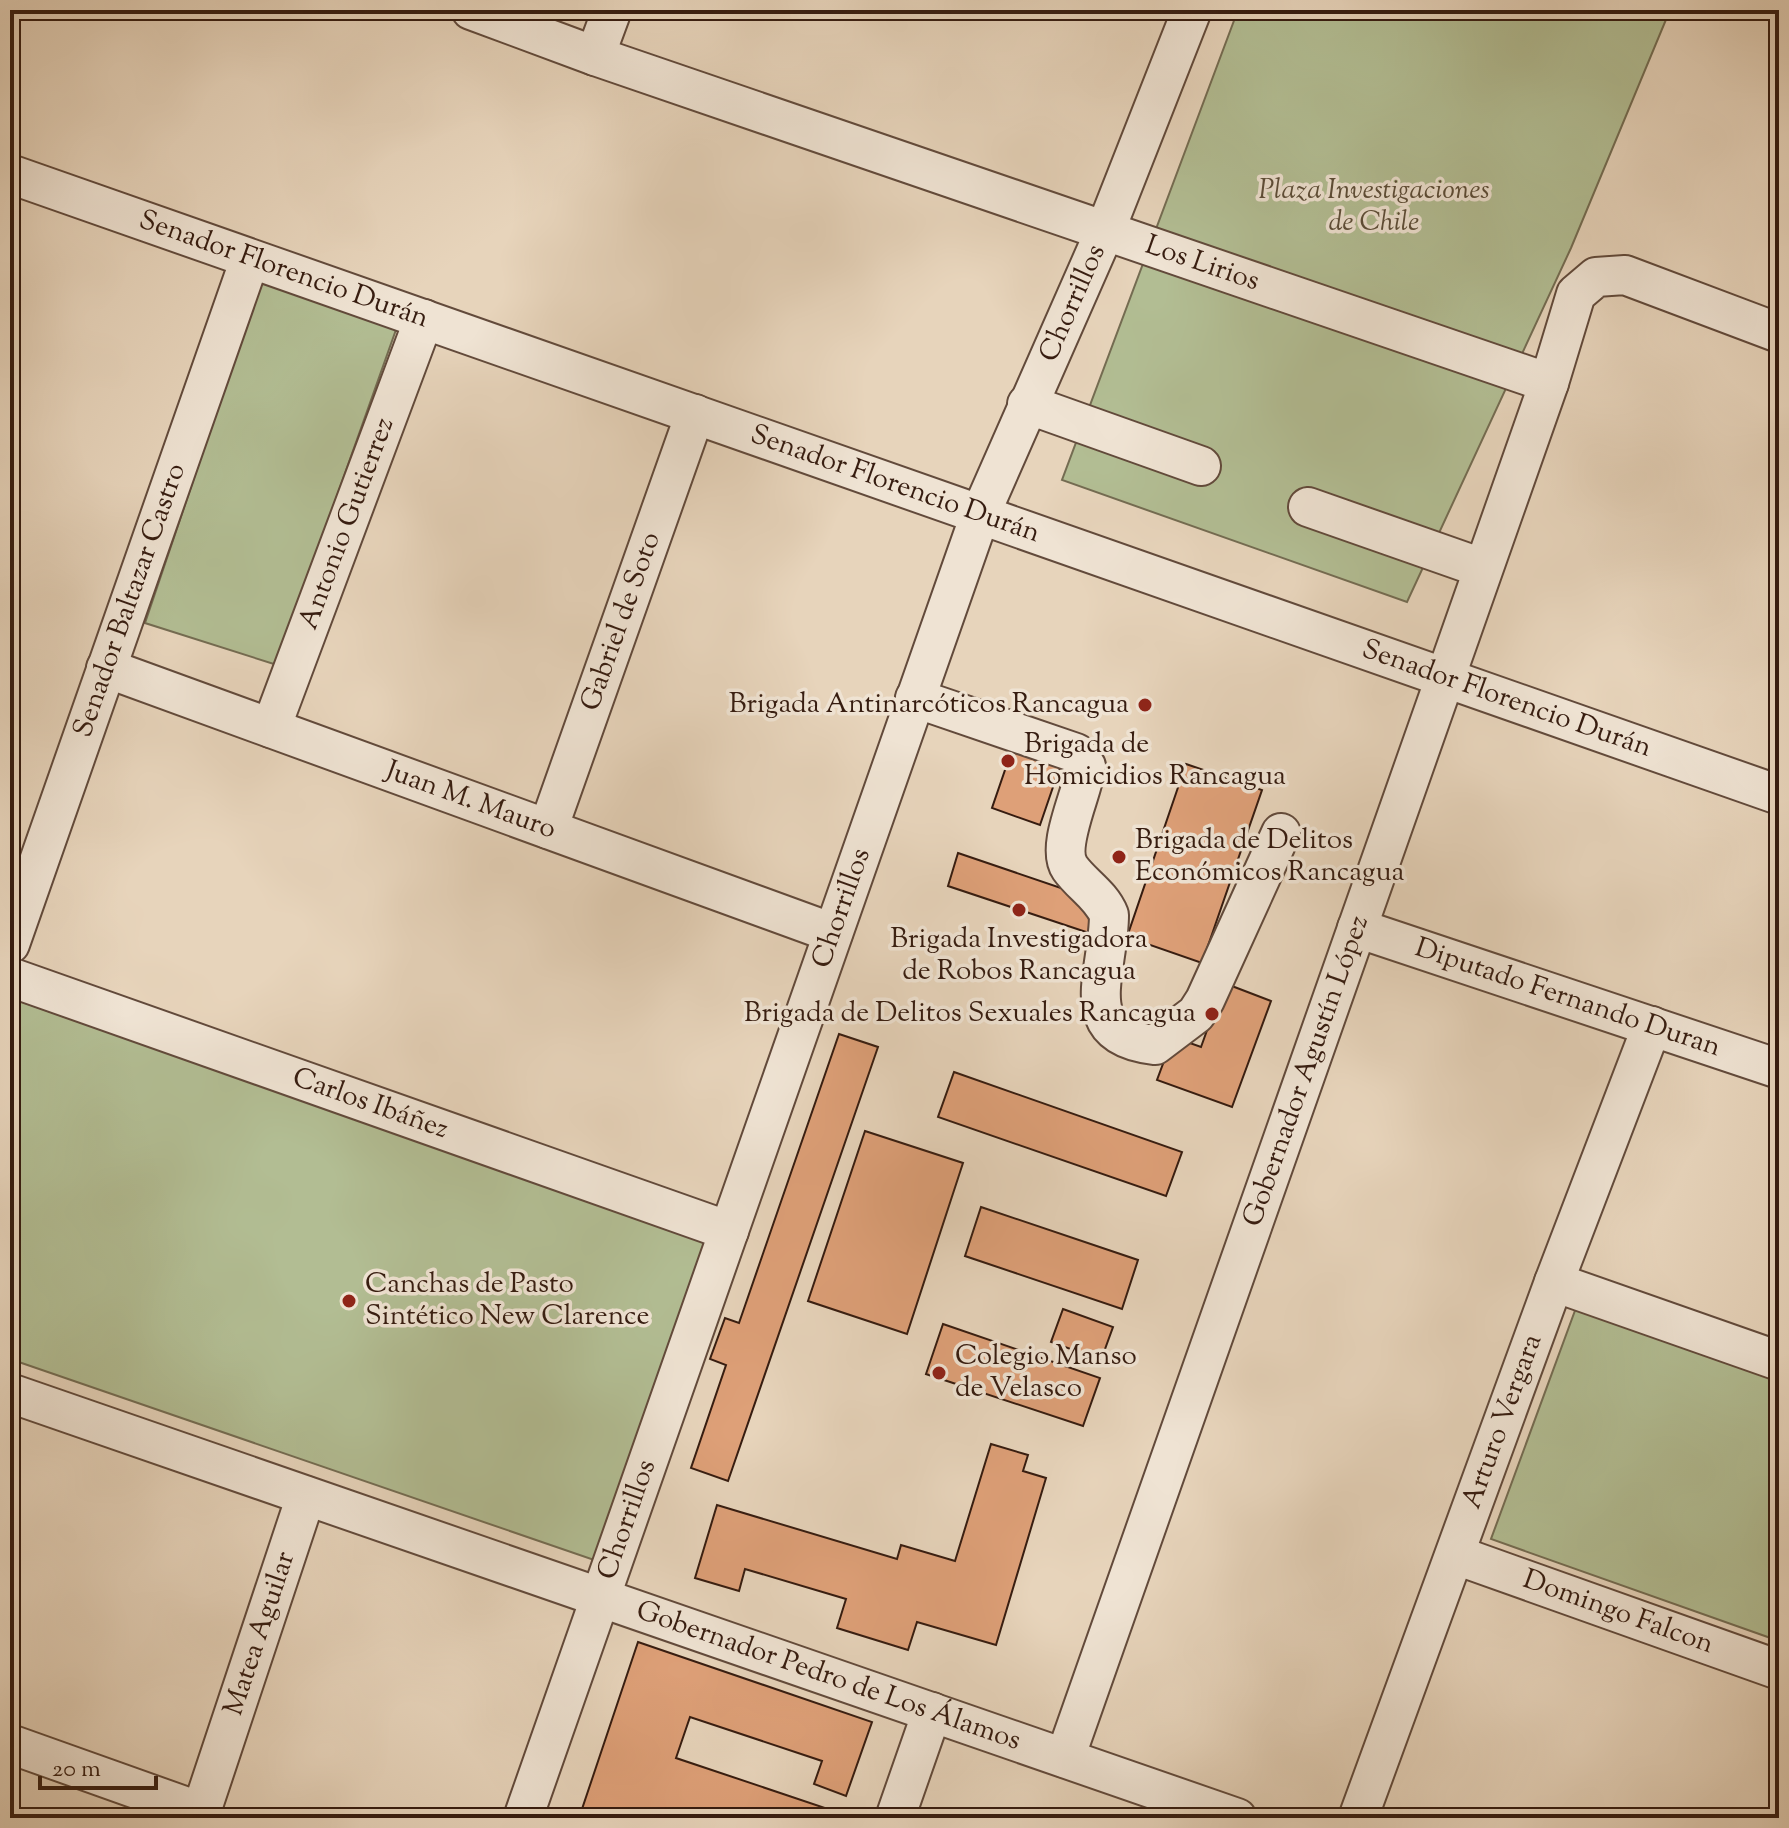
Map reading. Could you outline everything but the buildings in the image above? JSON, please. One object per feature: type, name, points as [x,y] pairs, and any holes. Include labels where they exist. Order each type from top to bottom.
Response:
[{"type":"street","name":"Los Lirios","points":[[471,10],[595,56],[1549,383]]},
{"type":"street","points":[[595,56],[612,10]]},
{"type":"street","name":"Chorrillos","points":[[523,1818],[980,515],[1105,231],[1192,10]]},
{"type":"street","name":"Senador Florencio Durán","points":[[10,174],[1779,795]]},
{"type":"street","name":"Senador Baltazar Castro","points":[[10,944],[250,259]]},
{"type":"street","points":[[1549,383],[1576,294],[1596,277],[1625,275],[1779,333]]},
{"type":"street","name":"Antonio Gutierrez","points":[[271,728],[424,319]]},
{"type":"street","name":"Gobernador Agustín López","points":[[1065,1758],[1549,383]]},
{"type":"street","points":[[1027,404],[1201,466]]},
{"type":"street","name":"Gabriel de Soto","points":[[548,829],[695,414]]},
{"type":"street","points":[[1308,507],[1482,568]]},
{"type":"street","name":"Juan M. Mauro","points":[[106,668],[833,933]]},
{"type":"street","points":[[915,698],[1076,753],[1086,766],[1084,784],[1064,845],[1065,860],[1104,903],[1109,915],[1101,1002],[1104,1021],[1115,1034],[1134,1043],[1155,1045],[1196,1014],[1281,833]]},
{"type":"street","name":"Diputado Fernando Duran","points":[[1357,928],[1779,1069]]},
{"type":"street","name":"Carlos Ibáñez","points":[[10,977],[729,1231]]},
{"type":"street","name":"Arturo Vergara","points":[[1358,1818],[1554,1282],[1652,1026]]},
{"type":"street","points":[[1554,1282],[1779,1361]]},
{"type":"street","name":"Gobernador Pedro de Los Álamos","points":[[13,1403],[306,1496],[1237,1818]]},
{"type":"street","name":"Matea Aguilar","points":[[200,1815],[306,1496]]},
{"type":"street","name":"Domingo Falcon","points":[[1456,1555],[1779,1670]]},
{"type":"street","points":[[895,1818],[932,1712]]},
{"type":"street","points":[[10,1744],[200,1815]]},
{"type":"green space","name":"Plaza Investigaciones de Chile","points":[[1238,10],[1670,10],[1571,248],[1407,602],[1062,480]]},
{"type":"green space","points":[[264,271],[398,324],[277,665],[145,623]]},
{"type":"green space","name":"Canchas de Pasto Sintético New Clarence","points":[[11,998],[709,1243],[597,1561],[10,1359]]},
{"type":"green space","points":[[1580,1297],[1779,1366],[1779,1641],[1491,1539]]},
{"type":"place","name":"Brigada Antinarcóticos Rancagua","points":[[1145,705]]},
{"type":"place","name":"Brigada de Homicidios Rancagua","points":[[1008,761]]},
{"type":"place","name":"Brigada de Delitos Económicos Rancagua","points":[[1119,857]]},
{"type":"place","name":"Brigada Investigadora de Robos Rancagua","points":[[1019,910]]},
{"type":"place","name":"Brigada de Delitos Sexuales Rancagua","points":[[1212,1014]]},
{"type":"place","name":"Canchas de Pasto Sintético New Clarence","points":[[349,1301]]},
{"type":"place","name":"Colegio Manso de Velasco","points":[[939,1373]]}]
